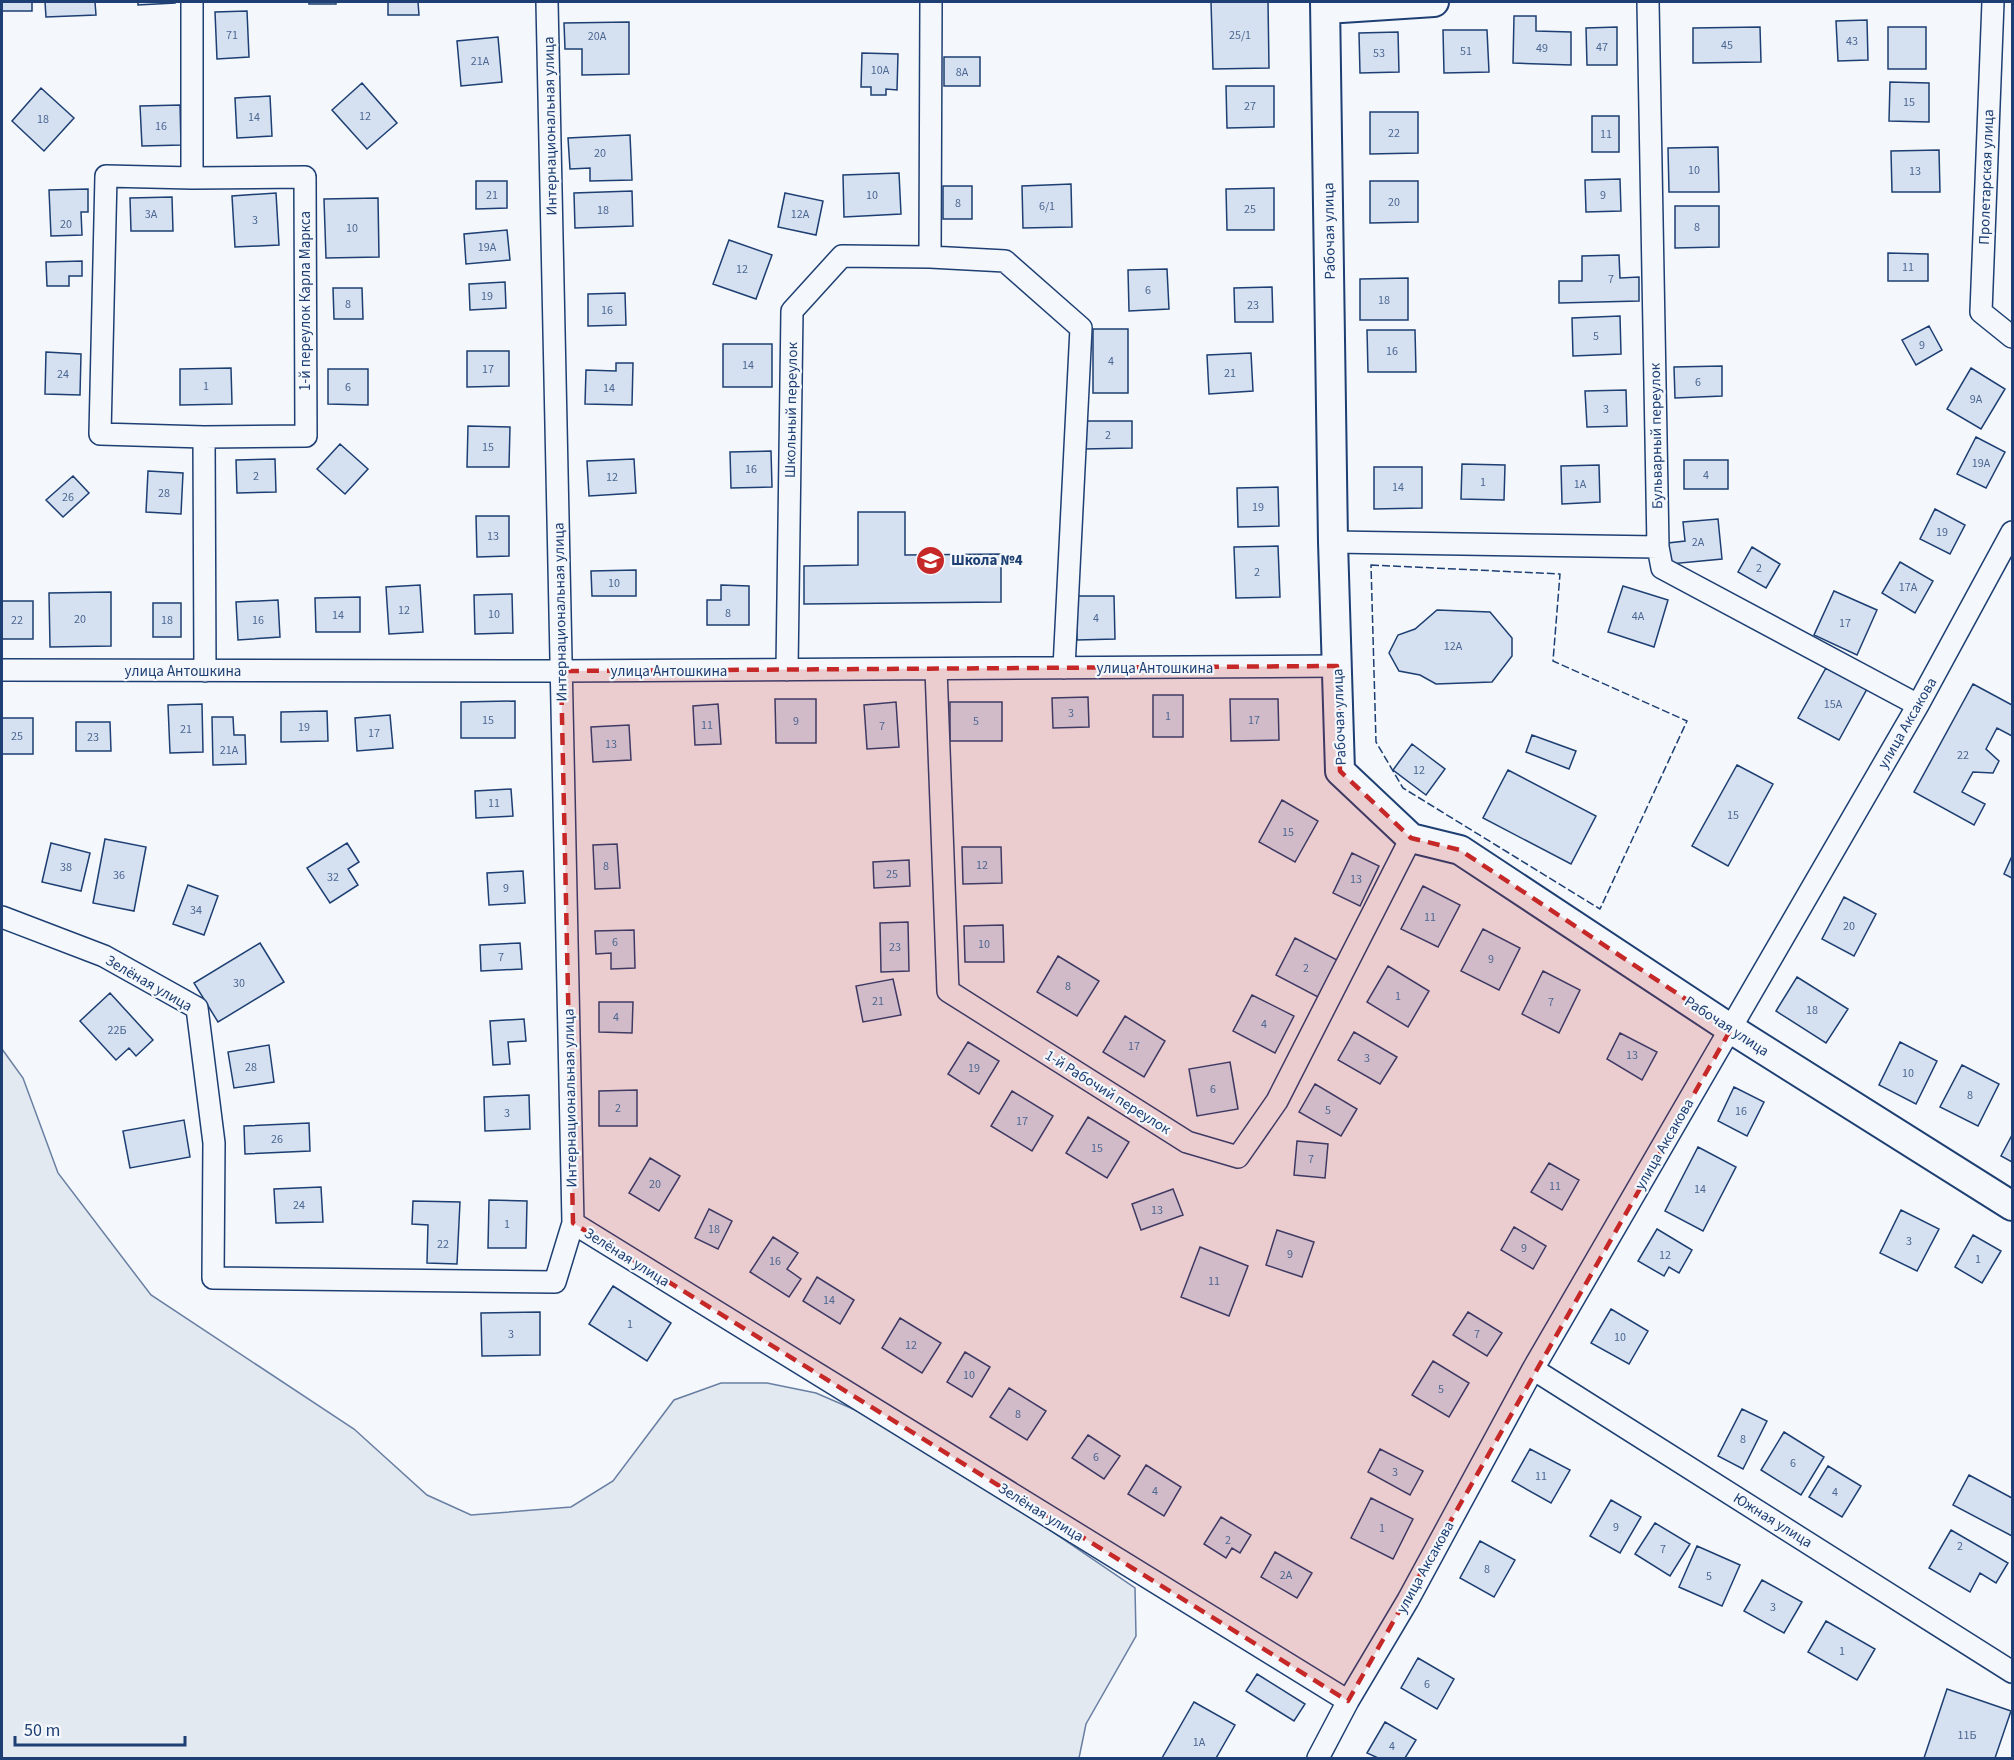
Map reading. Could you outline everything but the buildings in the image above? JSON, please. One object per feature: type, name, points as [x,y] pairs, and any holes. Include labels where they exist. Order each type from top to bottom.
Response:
[{"type":"street","points":[[192,2],[192,178]]},
{"type":"street","name":"Интернациональная улица","points":[[547,2],[573,1223]]},
{"type":"street","points":[[930,257],[931,2]]},
{"type":"street","points":[[1325,5],[1434,2]]},
{"type":"street","name":"Бульварный переулок","points":[[1647,2],[1658,547]]},
{"type":"street","name":"Пролетарская улица","points":[[1993,2],[1981,312],[2013,337]]},
{"type":"street","name":"Рабочая улица","points":[[1325,5],[1333,542],[1340,771],[1411,838],[1460,850],[1731,1029],[2013,1206]]},
{"type":"street","name":"1-й переулок Карла Маркса","points":[[106,176],[192,178],[305,177],[306,436],[100,434],[106,176]]},
{"type":"street","name":"Школьный переулок","points":[[787,670],[792,311],[842,256],[1005,261],[1081,328],[1064,668]]},
{"type":"street","points":[[204,436],[205,671]]},
{"type":"street","name":"улица Аксакова","points":[[1318,1758],[1348,1701],[1408,1600],[1533,1369],[1918,705],[2013,532]]},
{"type":"street","points":[[1333,542],[1658,547],[1662,568],[1918,705]]},
{"type":"street","name":"улица Антошкина","points":[[2,670],[561,671],[1337,666]]},
{"type":"street","name":"1-й Рабочий переулок","points":[[936,669],[948,991],[1187,1142],[1238,1157],[1277,1101],[1411,838]]},
{"type":"street","name":"Зелёная улица","points":[[2,917],[104,956],[197,1008],[214,1143],[213,1278],[555,1282],[573,1223],[1348,1701]]},
{"type":"street","name":"Южная улица","points":[[1533,1369],[2013,1672]]},
{"type":"highlighted area","points":[[1337,666],[1340,771],[1411,838],[1460,850],[1731,1029],[1348,1701],[573,1223],[561,671]]},
{"type":"shaded area","points":[[2,1049],[23,1078],[58,1173],[151,1295],[354,1429],[427,1495],[471,1515],[571,1507],[613,1481],[674,1400],[721,1383],[767,1383],[816,1393],[906,1432],[1135,1588],[1136,1636],[1086,1724],[1079,1758],[2,1758]]},
{"type":"fence","points":[[1371,565],[1560,574],[1553,661],[1687,721],[1600,909],[1403,788],[1376,742],[1371,565]]},
{"type":"place","name":"Школа №4","points":[[930,560]]}]
